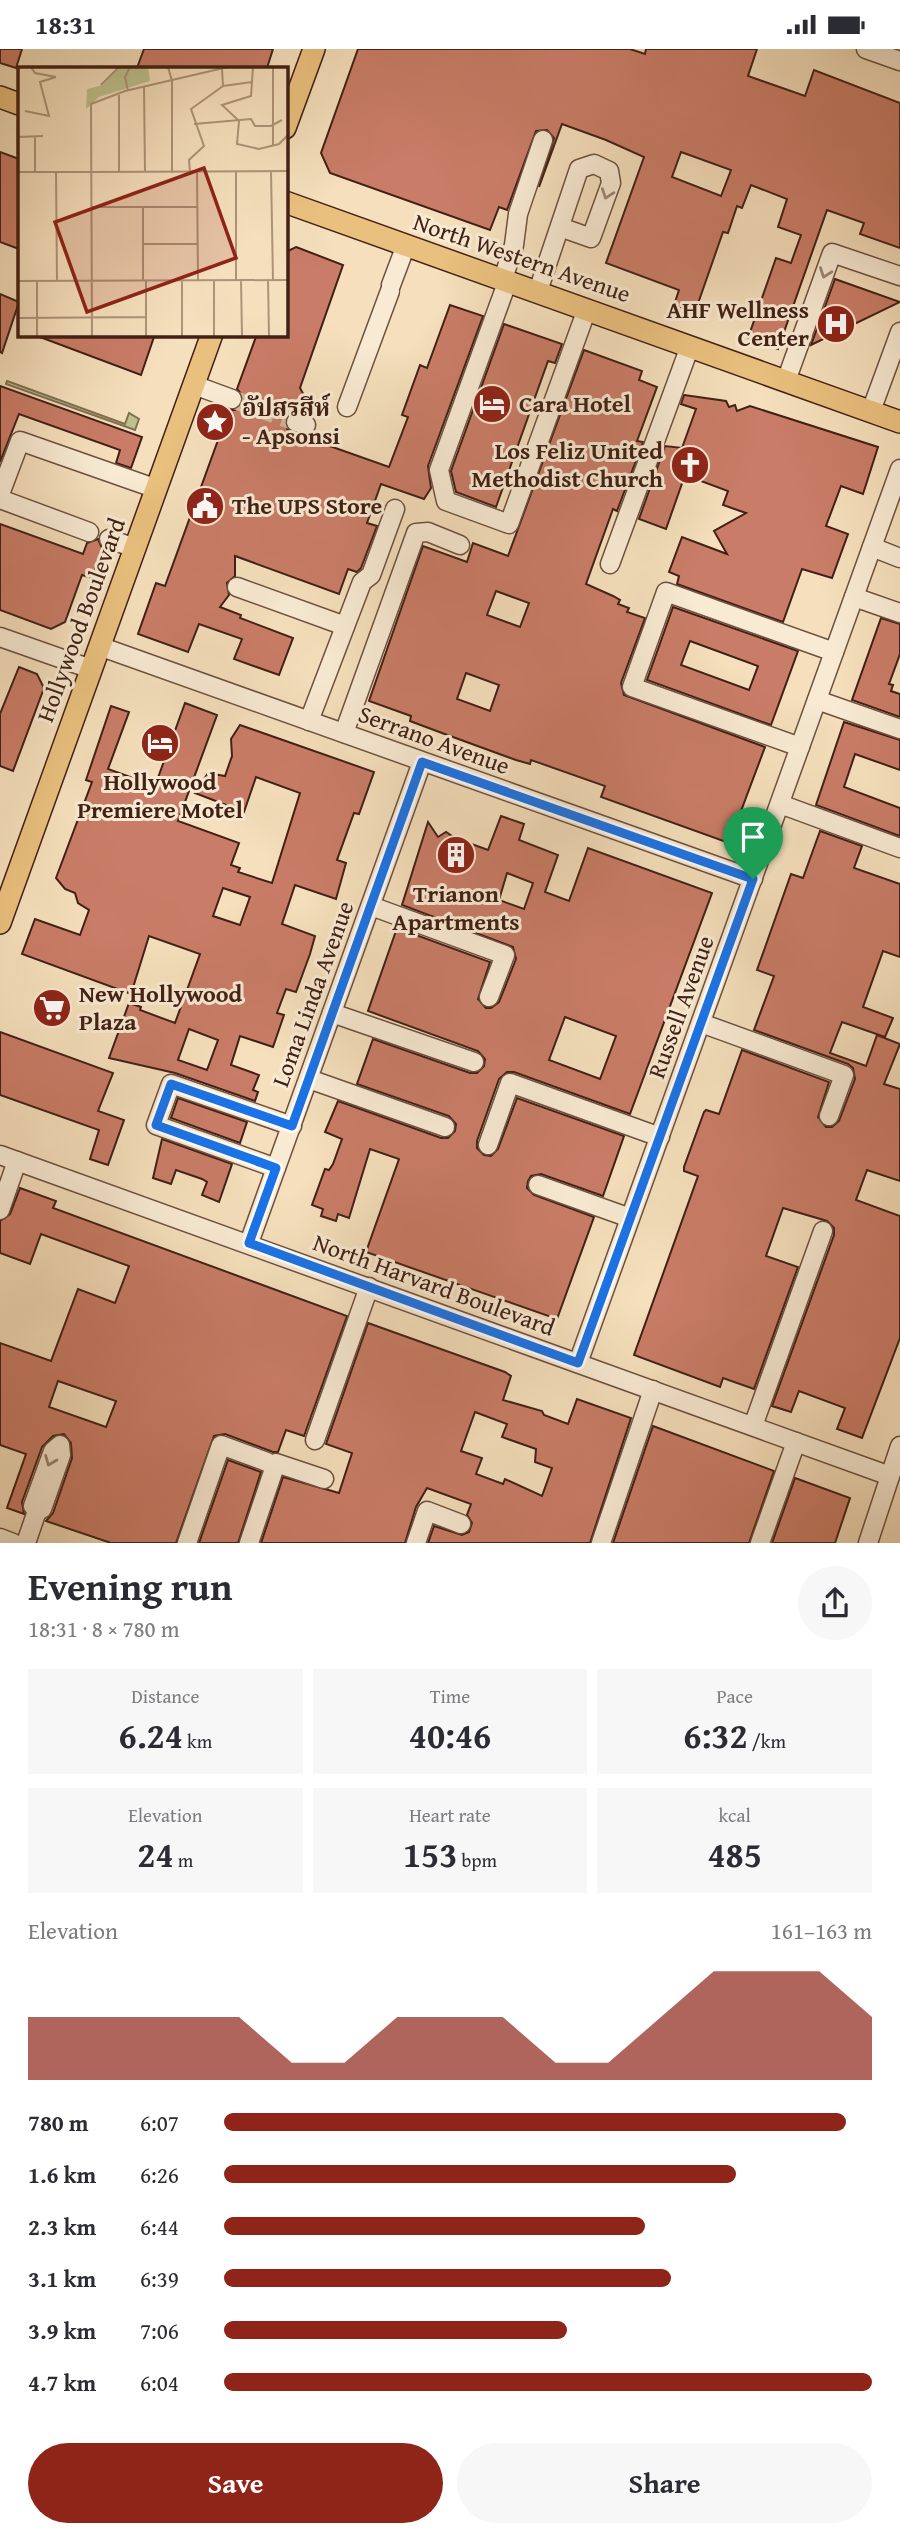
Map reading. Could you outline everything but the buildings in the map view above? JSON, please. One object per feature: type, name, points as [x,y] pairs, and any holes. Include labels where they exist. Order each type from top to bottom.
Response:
[{"type":"main road","points":[[287,123],[314,49]]},
{"type":"main road","points":[[0,97],[18,104]]},
{"type":"main road","name":"North Western Avenue","points":[[287,203],[900,422]]},
{"type":"main road","name":"Hollywood Boulevard","points":[[0,923],[211,336]]},
{"type":"street","points":[[866,49],[900,61]]},
{"type":"street","points":[[543,140],[518,214],[514,245],[505,279],[439,470],[446,501],[509,524],[587,309]]},
{"type":"street","points":[[538,291],[561,227]]},
{"type":"street","points":[[347,407],[406,245]]},
{"type":"street","points":[[786,381],[832,253],[900,276]]},
{"type":"street","points":[[870,411],[900,331]]},
{"type":"street","points":[[610,564],[690,346]]},
{"type":"street","points":[[194,385],[232,399]]},
{"type":"street","points":[[89,532],[0,497],[20,441],[157,489]]},
{"type":"street","name":"Russell Avenue","points":[[578,1363],[899,475]]},
{"type":"street","points":[[309,721],[362,582],[371,575],[395,509]]},
{"type":"street","points":[[344,733],[416,533],[428,532],[460,545]]},
{"type":"street","points":[[109,539],[135,548]]},
{"type":"street","points":[[872,547],[900,558]]},
{"type":"street","points":[[237,587],[345,626]]},
{"type":"street","points":[[800,747],[632,687],[636,675],[666,592],[834,652]]},
{"type":"street","points":[[854,597],[900,613]]},
{"type":"street","points":[[0,637],[91,669]]},
{"type":"street","name":"Serrano Avenue","points":[[99,646],[753,879]]},
{"type":"street","points":[[817,700],[900,729]]},
{"type":"street","name":"Loma Linda Avenue","points":[[249,1243],[422,762]]},
{"type":"street","points":[[780,804],[900,848]]},
{"type":"street","points":[[371,906],[505,955],[489,997]]},
{"type":"street","points":[[332,1013],[474,1062]]},
{"type":"street","points":[[701,1023],[844,1075],[829,1116]]},
{"type":"street","points":[[309,1079],[445,1127]]},
{"type":"street","points":[[488,1145],[510,1083],[660,1137]]},
{"type":"street","points":[[276,1168],[156,1125],[171,1084],[292,1126]]},
{"type":"street","points":[[0,1210],[9,1158]]},
{"type":"street","name":"North Harvard Boulevard","points":[[9,1158],[890,1476]]},
{"type":"street","points":[[538,1185],[631,1218]]},
{"type":"street","points":[[753,1426],[823,1231]]},
{"type":"street","points":[[315,1440],[369,1287]]},
{"type":"street","points":[[601,1543],[653,1390]]},
{"type":"street","points":[[760,1543],[796,1442]]},
{"type":"street","points":[[187,1543],[221,1445],[267,1462]]},
{"type":"street","points":[[868,1543],[900,1445]]},
{"type":"street","points":[[249,1543],[276,1463],[324,1479]]},
{"type":"street","points":[[26,1543],[37,1511]]},
{"type":"street","points":[[415,1543],[427,1511],[461,1524]]},
{"type":"street","points":[[0,1538],[13,1543]]},
{"type":"green space","points":[[7,381],[125,424],[129,413],[139,419],[135,430],[6,384]]},
{"type":"tunnel","points":[[232,399],[296,422]]},
{"type":"place","name":"AHF Wellness Center","points":[[836,324]]},
{"type":"place","name":"Cara Hotel","points":[[492,404]]},
{"type":"place","name":"อัปสรสีห์ - Apsonsi","points":[[215,422]]},
{"type":"place","name":"Los Feliz United Methodist Church","points":[[690,465]]},
{"type":"place","name":"The UPS Store","points":[[205,506]]},
{"type":"place","name":"Hollywood Premiere Motel","points":[[160,743]]},
{"type":"place","name":"Trianon Apartments","points":[[456,855]]},
{"type":"place","name":"New Hollywood Plaza","points":[[52,1008]]},
{"type":"route","points":[[422,762],[753,879],[578,1363],[249,1243],[276,1168],[156,1125],[171,1084],[292,1126],[422,762]]}]
